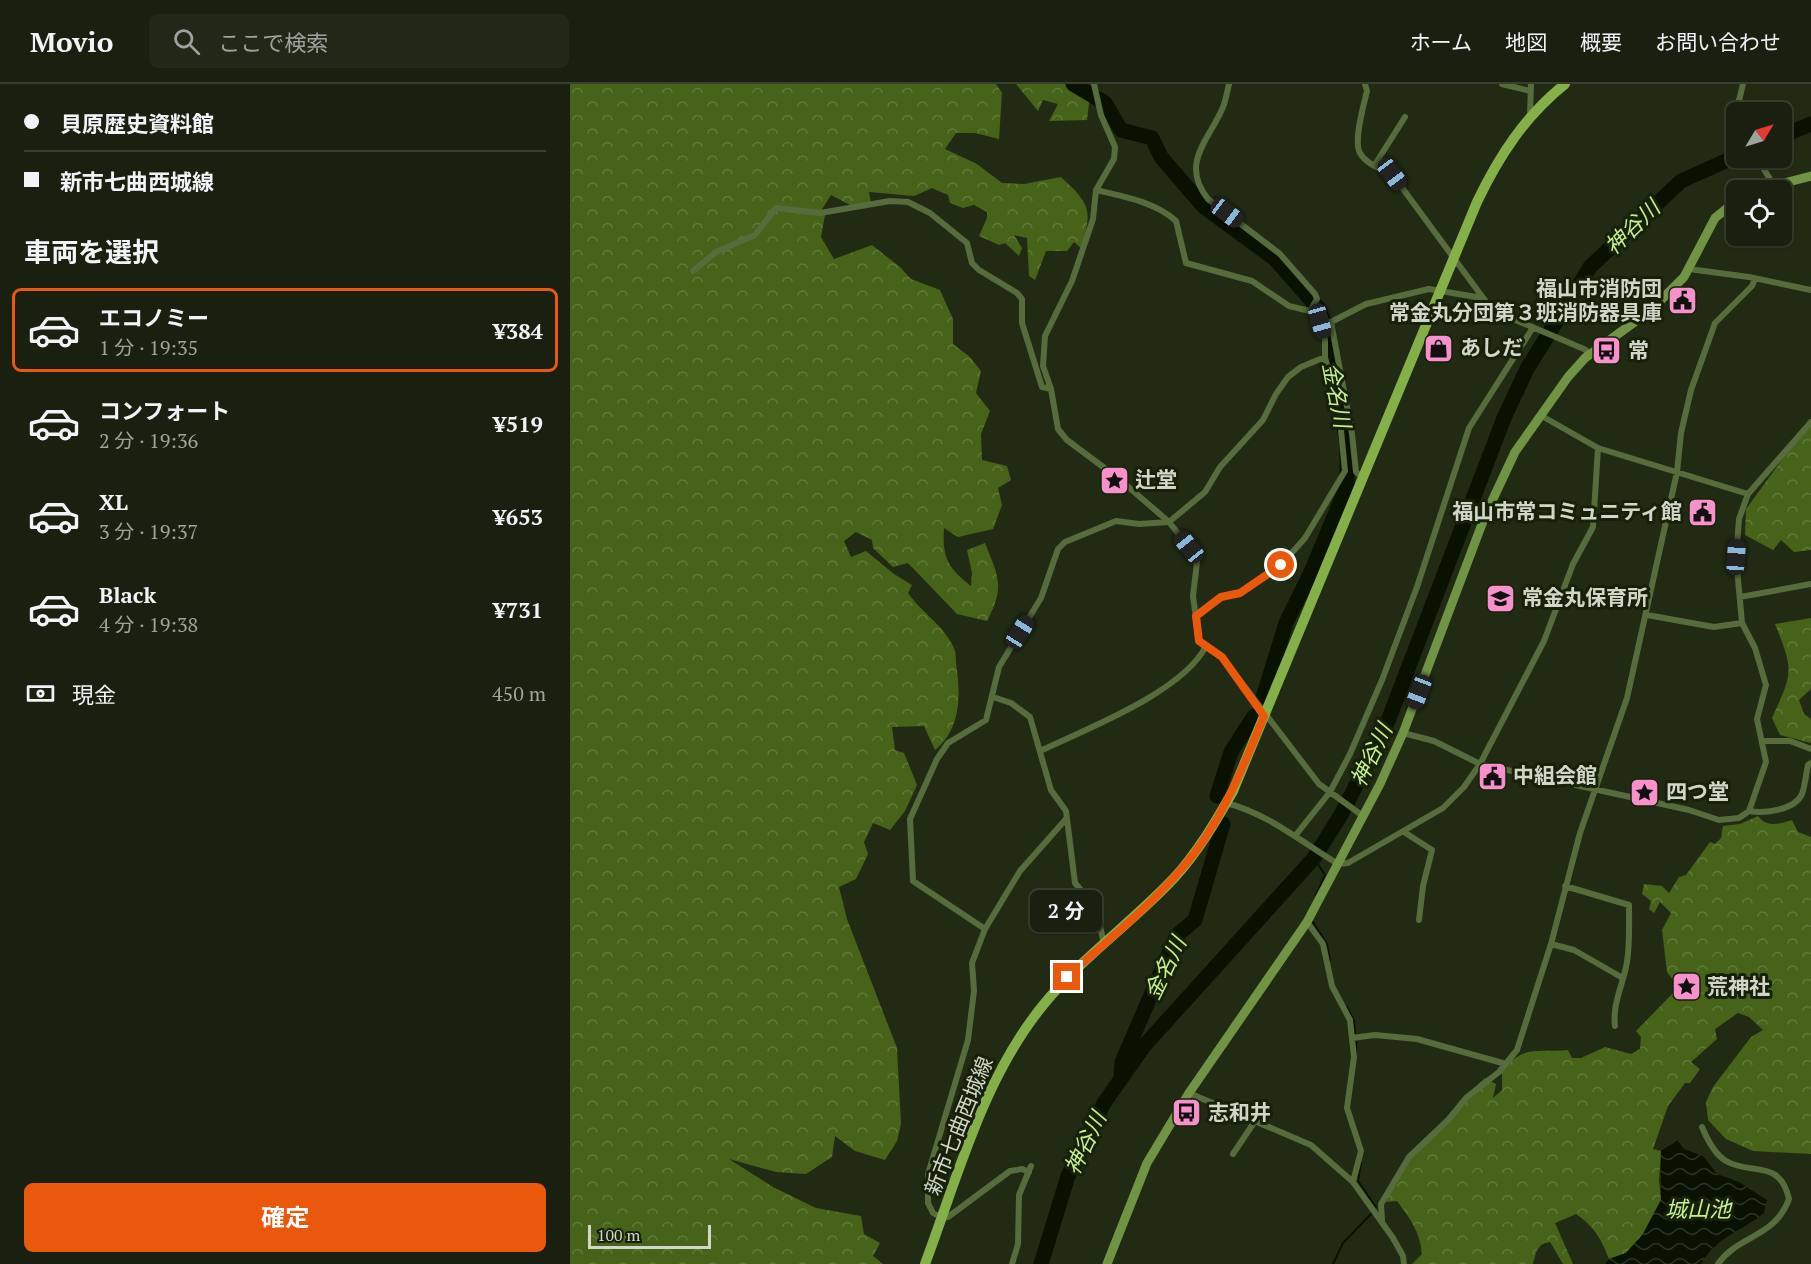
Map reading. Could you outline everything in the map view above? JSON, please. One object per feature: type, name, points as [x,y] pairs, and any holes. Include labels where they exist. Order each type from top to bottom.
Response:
[{"type":"main road","name":"新市七曲西城線","points":[[925,1264],[993,1083],[1023,1031],[1067,977],[1175,876],[1194,854],[1226,803],[1439,292],[1492,171],[1530,117],[1565,84]]},
{"type":"street","points":[[1094,84],[1099,107],[1115,147],[1114,159],[1096,190],[1093,219],[1072,281],[1044,344],[1043,366],[1051,389],[1058,429],[1067,440],[1118,478],[1169,522],[1189,547],[1197,562],[1193,583],[1199,641],[1222,657],[1264,716],[1318,784],[1363,816]]},
{"type":"street","points":[[1229,84],[1223,108],[1198,154],[1196,171],[1201,190],[1208,198],[1280,254],[1317,299],[1310,311]]},
{"type":"street","points":[[1365,84],[1368,91],[1358,142],[1360,153],[1374,166],[1392,174],[1492,310],[1590,354]]},
{"type":"street","points":[[1502,84],[1530,87],[1530,117]]},
{"type":"street","points":[[1739,102],[1743,84]]},
{"type":"street","points":[[1374,166],[1406,117]]},
{"type":"street","points":[[1792,180],[1811,176]]},
{"type":"street","points":[[1096,190],[1159,209],[1173,218],[1176,221],[1186,263],[1252,281],[1289,306],[1310,311],[1320,321],[1325,340],[1325,357],[1340,420],[1345,471],[1305,538],[1281,565],[1240,593],[1221,597],[1196,616]]},
{"type":"street","points":[[693,271],[716,252],[755,235],[776,208],[820,213],[890,201],[908,202],[930,213],[967,243],[972,263],[979,270],[1017,293],[1022,299],[1022,323],[1042,387],[1051,389]]},
{"type":"street","points":[[1107,1264],[1147,1163],[1189,1093],[1307,922],[1336,863],[1363,816],[1403,733],[1485,516],[1515,452],[1568,377],[1590,354],[1652,310],[1684,278],[1715,218],[1726,209]]},
{"type":"street","points":[[1689,269],[1811,290]]},
{"type":"street","points":[[1382,1220],[1381,1204],[1409,1157],[1448,1120],[1467,1096],[1499,1072],[1517,1050],[1551,944],[1565,886],[1594,790],[1627,699],[1677,472],[1681,433],[1691,390],[1715,323],[1752,286],[1755,279]]},
{"type":"street","points":[[1320,321],[1331,322],[1366,304],[1400,294],[1429,289],[1482,298]]},
{"type":"street","points":[[1331,322],[1352,434],[1356,472],[1362,477]]},
{"type":"street","points":[[1295,836],[1330,792],[1350,754],[1382,680],[1418,587],[1469,428],[1532,329]]},
{"type":"street","points":[[985,929],[914,881],[910,819],[937,759],[948,743],[986,720],[999,667],[1041,598],[1058,549],[1065,542],[1116,521],[1139,524],[1169,522],[1205,492],[1220,467],[1263,420],[1276,394],[1288,377],[1301,367],[1325,357]]},
{"type":"street","points":[[1540,415],[1598,448],[1748,494]]},
{"type":"street","points":[[1403,733],[1434,741],[1480,764],[1689,810],[1719,820],[1739,818],[1749,811],[1766,762],[1757,719],[1766,685],[1755,648],[1742,623],[1736,557],[1739,519],[1748,494],[1811,422]]},
{"type":"street","points":[[1226,803],[1238,806],[1295,836],[1336,863],[1348,863],[1443,808],[1464,786],[1480,764],[1544,641],[1573,564],[1593,527],[1598,448]]},
{"type":"street","points":[[1740,597],[1811,584]]},
{"type":"street","points":[[1647,615],[1714,627],[1742,623]]},
{"type":"street","points":[[1040,751],[1171,685],[1198,662],[1206,646]]},
{"type":"street","points":[[993,697],[1011,703],[1030,717],[1051,790],[1066,811],[1075,883],[1091,902],[1098,917],[1104,944]]},
{"type":"street","points":[[1763,741],[1790,741],[1811,749]]},
{"type":"street","points":[[1749,811],[1763,814],[1796,802],[1802,795],[1808,765],[1811,762]]},
{"type":"street","points":[[1012,1264],[1018,1244],[1019,1195],[1030,1169],[1010,1171],[964,1206],[942,1218],[933,1214],[928,1203],[928,1174],[968,1040],[974,991],[972,963],[985,929],[1020,871],[1066,819]]},
{"type":"street","points":[[1404,832],[1432,850],[1423,885],[1419,920]]},
{"type":"street","points":[[1565,886],[1629,905],[1628,959],[1621,977],[1615,1026]]},
{"type":"street","points":[[1307,922],[1323,944],[1332,986],[1350,1020],[1354,1057],[1347,1108],[1361,1151],[1353,1182]]},
{"type":"street","points":[[1551,944],[1574,950],[1621,977]]},
{"type":"street","points":[[1352,1038],[1375,1035],[1417,1039],[1499,1060],[1506,1064]]},
{"type":"street","points":[[1189,1093],[1311,1145],[1353,1182],[1382,1220],[1403,1256],[1404,1264]]},
{"type":"street","points":[[1233,1154],[1255,1121]]},
{"type":"street","points":[[1702,1127],[1719,1156],[1728,1162],[1766,1169],[1773,1173],[1787,1189],[1790,1199],[1772,1227],[1731,1251],[1718,1264]]},
{"type":"green space","points":[[570,84],[996,84],[1002,93],[999,139],[975,133],[956,133],[945,149],[977,164],[1002,183],[1024,184],[1061,177],[1078,194],[1086,208],[1087,224],[1081,248],[1074,242],[1067,251],[1046,251],[1035,280],[1029,276],[1027,238],[1014,235],[1022,248],[1019,256],[1005,243],[999,245],[979,236],[987,218],[987,212],[974,205],[963,208],[950,203],[948,195],[932,188],[914,196],[869,192],[871,203],[850,205],[831,195],[821,211],[825,215],[821,237],[834,259],[872,245],[900,267],[911,279],[940,290],[953,319],[953,344],[970,357],[981,371],[976,393],[990,411],[981,434],[982,460],[1007,466],[1011,480],[998,488],[1002,505],[993,529],[958,537],[944,528],[944,547],[948,562],[957,574],[971,586],[972,573],[967,550],[985,543],[998,582],[996,599],[987,621],[957,614],[908,563],[893,567],[873,548],[872,540],[856,532],[844,541],[851,557],[866,551],[894,574],[912,585],[908,593],[949,638],[955,653],[958,676],[957,711],[954,722],[944,742],[935,750],[924,726],[892,727],[895,750],[904,753],[917,785],[905,811],[890,830],[873,823],[864,842],[868,854],[856,879],[839,887],[847,919],[897,1048],[901,1124],[897,1141],[885,1160],[855,1151],[835,1136],[832,1157],[806,1174],[776,1172],[729,1159],[773,1187],[816,1208],[861,1216],[864,1234],[880,1243],[873,1256],[883,1264],[570,1264]]},
{"type":"green space","points":[[1016,84],[1072,84],[1090,95],[1087,120],[1049,121],[1058,104],[1043,100],[1038,111]]},
{"type":"green space","points":[[1811,420],[1811,550],[1794,552],[1781,540],[1773,550],[1745,535],[1746,509]]},
{"type":"green space","points":[[1811,618],[1811,689],[1799,700],[1804,714],[1811,719],[1811,743],[1780,735],[1772,718],[1784,691],[1788,671],[1786,652],[1775,624]]},
{"type":"green space","points":[[1758,816],[1769,824],[1792,820],[1798,832],[1811,837],[1811,1154],[1753,1151],[1726,1139],[1708,1120],[1706,1102],[1713,1087],[1751,1037],[1763,1030],[1749,1017],[1738,1013],[1715,1029],[1717,1039],[1691,1062],[1700,1069],[1690,1083],[1685,1083],[1668,1106],[1653,1149],[1661,1151],[1659,1180],[1661,1200],[1643,1234],[1626,1253],[1609,1259],[1597,1234],[1576,1214],[1555,1223],[1573,1264],[1563,1264],[1550,1242],[1536,1252],[1533,1264],[1412,1264],[1422,1254],[1417,1232],[1397,1201],[1386,1202],[1395,1182],[1411,1159],[1452,1118],[1465,1096],[1485,1078],[1496,1084],[1493,1098],[1502,1090],[1502,1071],[1510,1062],[1524,1053],[1568,1050],[1572,1058],[1581,1058],[1605,1047],[1631,1054],[1640,1049],[1641,1037],[1636,1031],[1674,992],[1676,984],[1667,972],[1662,930],[1671,913],[1660,902],[1654,913],[1649,909],[1651,901],[1642,894],[1644,884],[1662,886],[1669,893],[1679,877],[1686,875],[1710,842],[1715,844],[1721,838],[1723,826],[1740,824]]},
{"type":"water","name":"城山池","points":[[1677,1140],[1684,1149],[1703,1156],[1717,1174],[1739,1182],[1767,1200],[1764,1213],[1714,1247],[1701,1264],[1605,1264],[1609,1259],[1626,1253],[1643,1234],[1661,1200],[1661,1151]]},
{"type":"waterway","name":"金名川","points":[[1073,84],[1105,103],[1121,130],[1152,138],[1161,157],[1204,207],[1275,259],[1318,308],[1328,332],[1347,445],[1347,486],[1311,572],[1286,623],[1262,701]]},
{"type":"waterway","name":"神谷川","points":[[1792,132],[1811,124]]},
{"type":"waterway","name":"神谷川","points":[[1041,1264],[1068,1176],[1104,1103],[1144,1046],[1314,858],[1342,813],[1386,726],[1504,418],[1527,369],[1590,267],[1681,181],[1726,161]]},
{"type":"waterway","name":"金名川","points":[[1217,796],[1231,752],[1254,716]]},
{"type":"waterway","name":"金名川","points":[[1121,1074],[1122,1062],[1177,935],[1195,920],[1223,824]]},
{"type":"waterway","points":[[1314,858],[1325,875],[1316,895]]},
{"type":"waterway","points":[[1313,922],[1327,944],[1330,960]]},
{"type":"waterway","points":[[1347,1007],[1354,1021],[1355,1033]]},
{"type":"waterway","points":[[1356,1042],[1356,1054]]},
{"type":"waterway","points":[[1361,1162],[1358,1181],[1376,1207]]},
{"type":"waterway","points":[[1333,1264],[1343,1243],[1372,1213]]},
{"type":"place","name":"福山市消防団 常金丸分団第３班消防器具庫","points":[[1683,301]]},
{"type":"place","name":"あしだ","points":[[1439,348]]},
{"type":"place","name":"常","points":[[1607,351]]},
{"type":"place","name":"辻堂","points":[[1114,480]]},
{"type":"place","name":"福山市常コミュニティ館","points":[[1703,512]]},
{"type":"place","name":"常金丸保育所","points":[[1501,598]]},
{"type":"place","name":"中組会館","points":[[1492,776]]},
{"type":"place","name":"四つ堂","points":[[1645,792]]},
{"type":"place","name":"荒神社","points":[[1686,987]]},
{"type":"place","name":"志和井","points":[[1187,1113]]},
{"type":"route","points":[[1067,977],[1175,876],[1194,854],[1233,791],[1264,716],[1222,657],[1199,641],[1196,616],[1221,597],[1240,593],[1281,565]]}]
